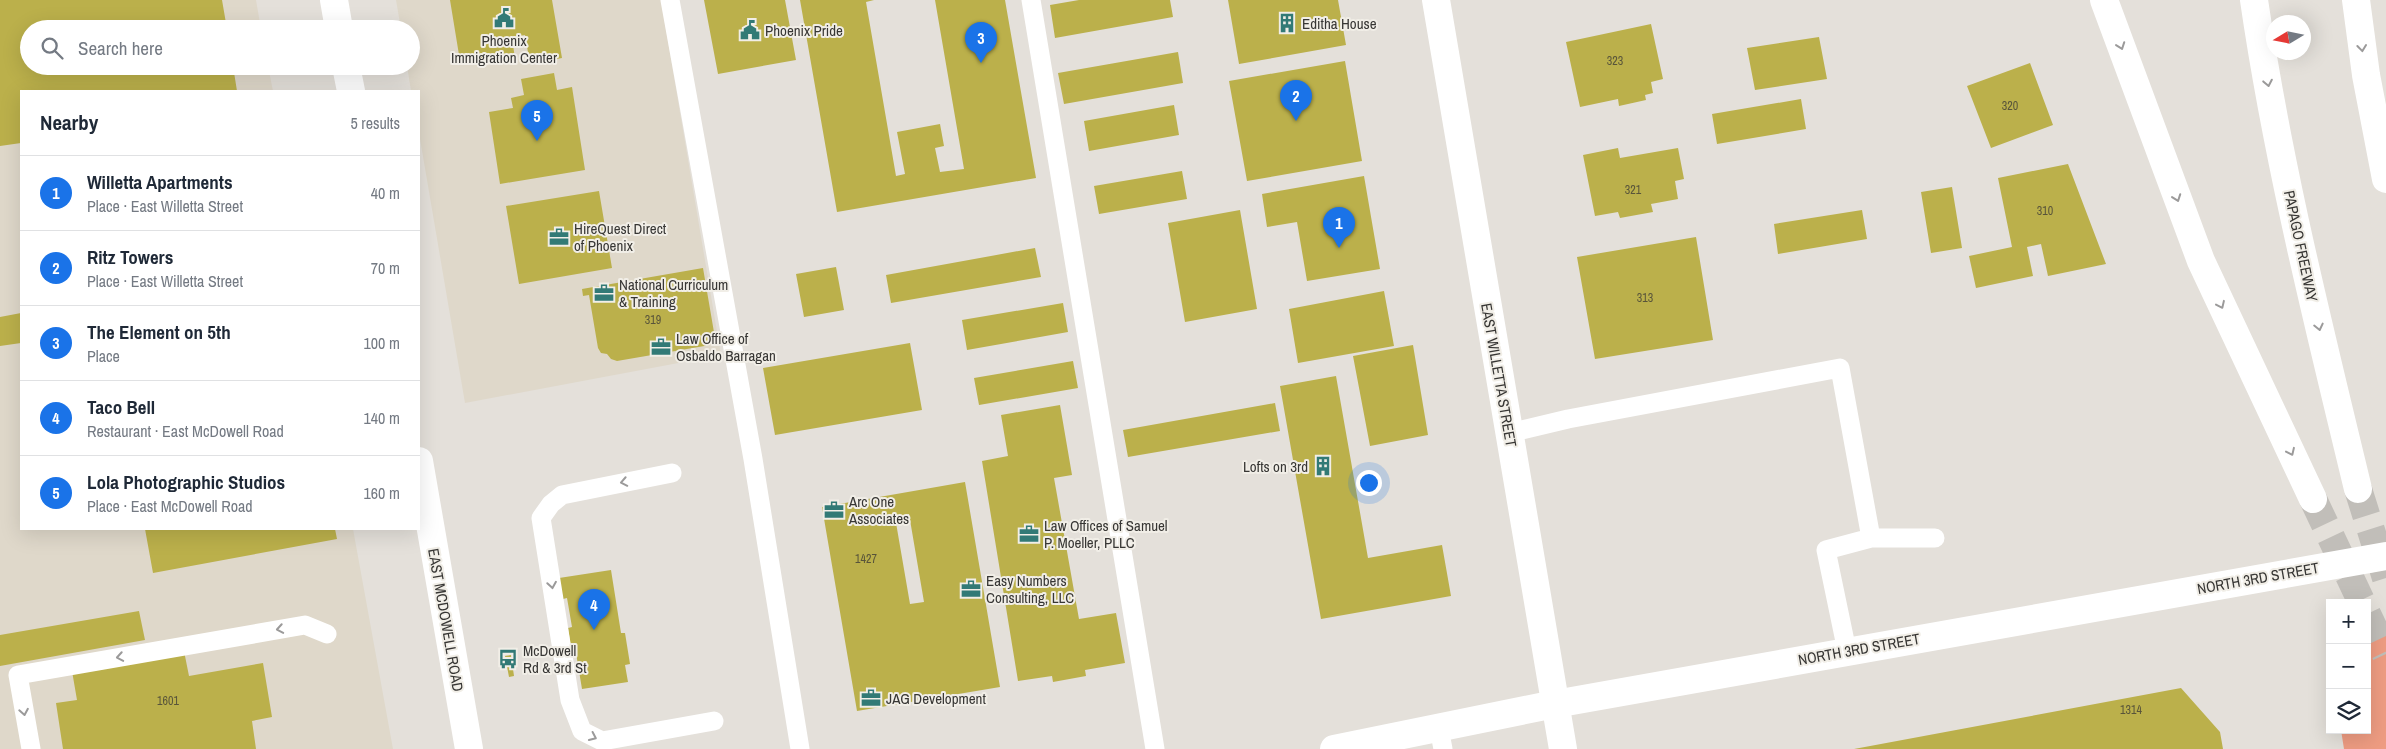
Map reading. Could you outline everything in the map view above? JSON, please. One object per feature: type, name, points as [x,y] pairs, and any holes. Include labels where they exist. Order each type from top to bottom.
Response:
[{"type":"main road","points":[[334,0],[337,20]]},
{"type":"main road","name":"EAST WILLETTA STREET","points":[[1436,0],[1563,749]]},
{"type":"main road","points":[[2104,0],[2201,261],[2313,499]]},
{"type":"main road","name":"PAPAGO FREEWAY","points":[[2254,0],[2262,52],[2306,272],[2358,489]]},
{"type":"main road","points":[[2356,0],[2366,74],[2386,179]]},
{"type":"main road","points":[[348,75],[351,90]]},
{"type":"main road","name":"EAST MCDOWELL ROAD","points":[[420,467],[469,749]]},
{"type":"main road","name":"NORTH 3RD STREET","points":[[1334,749],[1441,738],[1555,704],[2386,556]]},
{"type":"lane","points":[[670,0],[753,459],[800,749]]},
{"type":"lane","points":[[1031,0],[1155,749]]},
{"type":"lane","points":[[1509,433],[1568,418],[1840,368],[1871,538]]},
{"type":"lane","points":[[672,473],[562,495],[551,504],[541,518],[570,700],[582,732],[602,741],[714,721]]},
{"type":"lane","points":[[1847,651],[1826,550],[1871,538],[1935,538]]},
{"type":"lane","points":[[31,749],[18,675],[305,625],[327,634]]},
{"type":"shaded area","points":[[0,0],[256,0],[259,20],[20,20],[20,75],[270,75],[273,90],[20,90],[20,530],[353,530],[393,749],[0,749]]},
{"type":"shaded area","points":[[396,0],[661,0],[721,355],[465,403],[420,139],[420,90],[411,90],[408,75],[420,75],[420,20],[399,20]]},
{"type":"shaded area","points":[[2386,627],[2386,749],[2344,749],[2342,734],[2371,734],[2371,629]]},
{"type":"building","points":[[0,0],[222,0],[225,20],[20,20],[20,75],[234,75],[237,90],[20,90],[20,143],[0,146]]},
{"type":"building","name":"Phoenix Immigration Center","points":[[450,0],[552,0],[562,58],[530,64],[525,35],[512,37],[515,59],[477,66],[475,58],[460,61]]},
{"type":"building","name":"Phoenix Pride","points":[[704,0],[785,0],[796,60],[718,74]]},
{"type":"building","points":[[800,0],[874,0],[866,2],[896,176],[905,174],[897,132],[940,124],[944,146],[935,148],[940,172],[964,169],[935,0],[1005,0],[1036,178],[837,212]]},
{"type":"building","points":[[1079,0],[1170,0],[1173,17],[1055,38],[1050,5]]},
{"type":"building","name":"Editha House","points":[[1228,0],[1338,0],[1346,45],[1239,64]]},
{"type":"building","points":[[1651,24],[1663,79],[1651,82],[1653,93],[1645,95],[1646,100],[1619,106],[1618,99],[1580,107],[1566,42]]},
{"type":"building","points":[[1819,37],[1827,79],[1755,90],[1747,48]]},
{"type":"building","points":[[1178,52],[1183,83],[1064,104],[1058,73]]},
{"type":"building","points":[[1345,61],[1362,161],[1247,181],[1229,81]]},
{"type":"building","points":[[2030,63],[2053,125],[1991,148],[1967,86]]},
{"type":"building","points":[[554,73],[557,90],[572,87],[585,170],[500,184],[489,112],[513,108],[511,98],[524,95],[521,79]]},
{"type":"building","points":[[1801,99],[1806,129],[1717,144],[1712,114]]},
{"type":"building","points":[[1174,105],[1179,135],[1089,151],[1084,121]]},
{"type":"building","points":[[1618,148],[1620,158],[1678,148],[1684,179],[1675,181],[1678,199],[1651,204],[1653,212],[1620,218],[1618,212],[1595,216],[1583,155]]},
{"type":"building","points":[[2068,164],[2106,264],[2048,276],[2041,244],[2027,247],[2033,276],[1976,288],[1969,256],[2012,247],[1998,178]]},
{"type":"building","points":[[1182,171],[1187,199],[1099,214],[1094,186]]},
{"type":"building","points":[[1364,176],[1380,269],[1307,281],[1297,222],[1267,227],[1262,194]]},
{"type":"building","points":[[1952,187],[1962,248],[1931,253],[1921,192]]},
{"type":"building","name":"HireQuest Direct of Phoenix","points":[[599,191],[612,268],[519,284],[506,206]]},
{"type":"building","points":[[1240,210],[1257,309],[1185,322],[1168,223]]},
{"type":"building","points":[[1862,210],[1867,239],[1778,254],[1774,224]]},
{"type":"building","points":[[1696,237],[1713,340],[1595,359],[1577,257]]},
{"type":"building","points":[[1035,248],[1041,277],[891,303],[886,275]]},
{"type":"building","points":[[836,267],[844,310],[804,317],[796,274]]},
{"type":"building","points":[[703,268],[716,344],[617,361],[611,359],[607,354],[601,353],[598,348],[589,295],[583,296],[582,289]]},
{"type":"building","points":[[1384,291],[1394,346],[1298,363],[1289,309]]},
{"type":"building","points":[[1063,303],[1068,332],[967,350],[962,320]]},
{"type":"building","points":[[20,313],[20,343],[0,346],[0,317]]},
{"type":"building","points":[[910,343],[922,410],[775,435],[763,368]]},
{"type":"building","points":[[1413,345],[1428,435],[1370,446],[1353,356]]},
{"type":"building","points":[[1073,361],[1078,388],[979,405],[974,378]]},
{"type":"building","name":"Lofts on 3rd","points":[[1336,376],[1368,558],[1442,545],[1451,596],[1321,619],[1280,386]]},
{"type":"building","points":[[1275,403],[1280,431],[1128,457],[1123,430]]},
{"type":"building","name":"Law Offices of Samuel P. Moeller, PLLC","points":[[1060,405],[1072,475],[1054,478],[1079,619],[1116,613],[1125,663],[1085,670],[1086,676],[1053,682],[1052,676],[1018,681],[982,461],[1008,456],[1001,415]]},
{"type":"building","points":[[965,482],[1000,687],[857,711],[822,507]],"holes":[[[909,514],[924,602],[910,604],[895,517]]]},
{"type":"building","points":[[145,530],[335,530],[337,539],[153,573]]},
{"type":"building","points":[[611,570],[621,633],[625,633],[630,664],[625,665],[628,682],[582,689],[576,653],[572,654],[568,628],[572,627],[567,598],[563,599],[559,578]]},
{"type":"building","points":[[139,611],[145,640],[0,666],[0,635]]},
{"type":"building","points":[[184,651],[189,676],[263,663],[272,717],[252,721],[256,749],[63,749],[56,703],[77,700],[72,671]]},
{"type":"building","points":[[511,655],[514,676],[509,677],[505,656]]},
{"type":"building","points":[[2181,688],[2220,732],[2223,749],[1854,749]]},
{"type":"tunnel","points":[[2358,489],[2386,578]]},
{"type":"tunnel","points":[[2313,499],[2360,599]]},
{"type":"tunnel","points":[[2371,622],[2386,654]]},
{"type":"place","name":"Phoenix Immigration Center","points":[[504,18]]},
{"type":"place","name":"Editha House","points":[[1287,23]]},
{"type":"place","name":"Phoenix Pride","points":[[750,30]]},
{"type":"place","name":"The Element on 5th","points":[[981,63]]},
{"type":"place","name":"Ritz Towers","points":[[1296,121]]},
{"type":"place","name":"Lola Photographic Studios","points":[[537,141]]},
{"type":"place","name":"HireQuest Direct of Phoenix","points":[[559,237]]},
{"type":"place","name":"Willetta Apartments","points":[[1339,248]]},
{"type":"place","name":"National Curriculum & Training","points":[[604,293]]},
{"type":"place","name":"Law Office of Osbaldo Barragan","points":[[661,347]]},
{"type":"place","name":"Lofts on 3rd","points":[[1323,466]]},
{"type":"place","name":"Arc One Associates","points":[[834,510]]},
{"type":"place","name":"Law Offices of Samuel P. Moeller, PLLC","points":[[1029,534]]},
{"type":"place","name":"Easy Numbers Consulting, LLC","points":[[971,589]]},
{"type":"place","name":"Taco Bell","points":[[594,630]]},
{"type":"place","name":"McDowell Rd & 3rd St","points":[[508,659]]},
{"type":"place","name":"JAG Development","points":[[871,698]]}]
